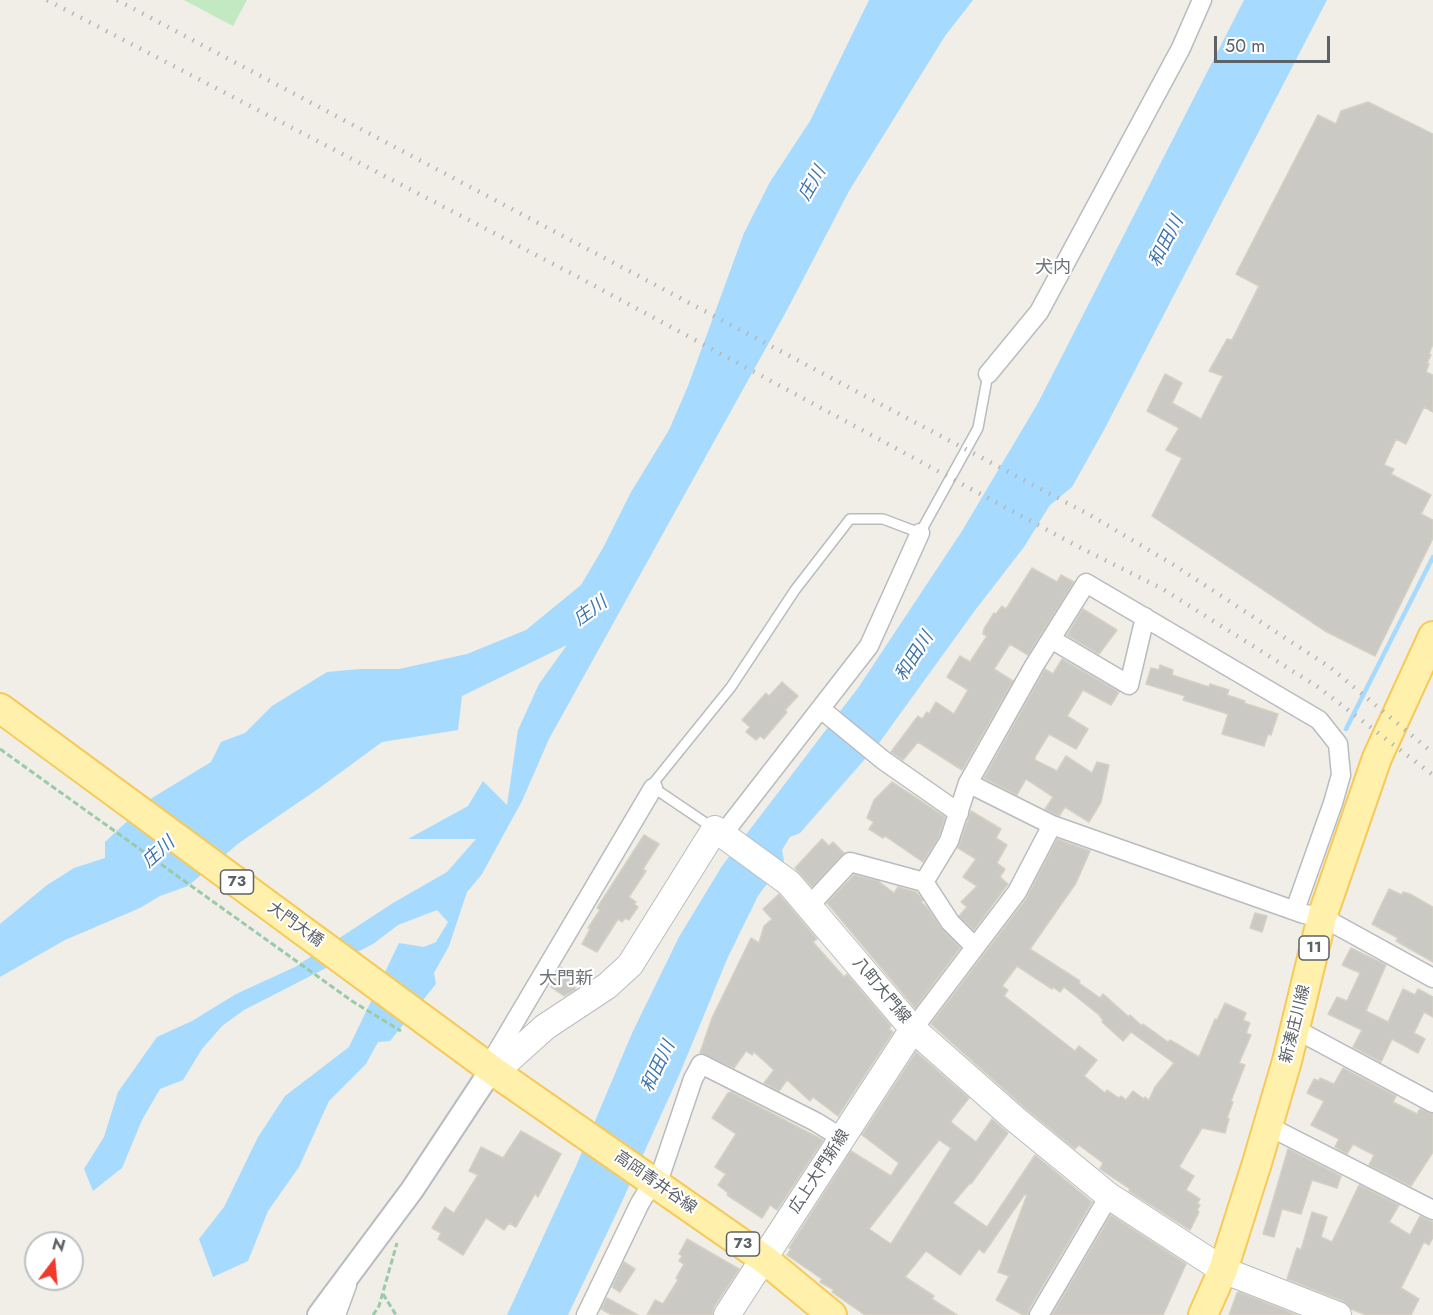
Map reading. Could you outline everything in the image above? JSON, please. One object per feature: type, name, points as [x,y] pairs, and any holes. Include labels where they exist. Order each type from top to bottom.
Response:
[{"type":"main road","name":"新湊庄川線","points":[[1203,1315],[1223,1270],[1268,1126],[1295,1029],[1322,917],[1377,758],[1433,636]]},
{"type":"main road","name":"大門大橋","points":[[0,708],[486,1065]]},
{"type":"main road","points":[[486,1065],[607,986],[630,965],[719,831]]},
{"type":"main road","name":"八町大門線","points":[[719,831],[789,883],[913,1029],[1015,1119],[1109,1196],[1223,1270],[1338,1315]]},
{"type":"main road","name":"広上大門新線","points":[[726,1315],[913,1029]]},
{"type":"main road","name":"高岡青井谷線","points":[[486,1065],[764,1259],[832,1315]]},
{"type":"street","points":[[988,374],[1039,312],[1181,48],[1202,0]]},
{"type":"street","points":[[719,831],[822,713],[869,646],[920,533]]},
{"type":"street","points":[[924,882],[949,841],[968,783],[1086,583],[1319,720],[1338,744],[1341,775],[1294,910]]},
{"type":"street","points":[[1051,639],[1129,685],[1145,618]]},
{"type":"street","points":[[822,713],[883,760],[959,813]]},
{"type":"street","points":[[968,783],[1052,825],[1294,910],[1322,917],[1433,978]]},
{"type":"street","points":[[319,1315],[412,1190],[484,1081],[486,1065],[653,788]]},
{"type":"street","points":[[913,1029],[1017,891],[1052,825]]},
{"type":"street","points":[[809,906],[850,862],[924,882],[950,922],[974,946]]},
{"type":"street","points":[[1295,1029],[1433,1103]]},
{"type":"street","points":[[586,1315],[640,1203],[653,1182],[701,1064],[816,1122],[842,1138]]},
{"type":"street","points":[[1268,1126],[1433,1210]]},
{"type":"street","points":[[1039,1315],[1109,1196]]},
{"type":"street","points":[[336,1315],[350,1275]]},
{"type":"lane","points":[[719,831],[651,786],[731,687],[795,590],[850,519],[883,519],[920,533],[978,428],[988,374]]},
{"type":"path","points":[[0,749],[352,1001],[402,1032]]},
{"type":"path","points":[[373,1315],[383,1294],[399,1236]]},
{"type":"path","points":[[383,1294],[396,1315]]},
{"type":"green space","points":[[184,0],[247,0],[233,26]]},
{"type":"water","name":"庄川","points":[[869,0],[973,0],[945,36],[849,191],[787,310],[549,739],[522,801],[482,874],[467,892],[449,946],[434,973],[436,984],[390,1041],[378,1042],[366,1064],[329,1101],[299,1167],[268,1211],[248,1261],[213,1277],[199,1239],[224,1207],[258,1137],[285,1096],[349,1047],[399,943],[424,947],[436,942],[448,922],[437,910],[398,925],[373,944],[244,1010],[222,1026],[202,1049],[183,1080],[160,1089],[142,1120],[122,1168],[93,1191],[84,1169],[104,1137],[118,1092],[157,1037],[192,1021],[236,994],[295,967],[393,903],[447,872],[476,839],[408,839],[468,806],[483,781],[507,805],[518,730],[539,684],[567,645],[462,696],[458,730],[382,742],[239,843],[188,886],[160,896],[140,908],[65,940],[0,977],[0,924],[47,885],[74,868],[105,858],[105,842],[152,798],[211,762],[221,742],[245,733],[272,706],[327,672],[399,669],[467,654],[526,630],[581,585],[603,548],[631,492],[669,430],[688,386],[744,233],[770,182],[810,121]]},
{"type":"water","name":"和田川","points":[[1244,0],[1327,0],[1104,430],[1072,487],[1050,505],[1024,547],[879,743],[800,833],[790,837],[782,850],[784,861],[758,896],[728,957],[680,1073],[568,1315],[507,1315],[576,1166],[633,1031],[679,937],[722,866],[858,688],[962,531],[1038,403]]},
{"type":"building","points":[[1368,102],[1433,134],[1433,344],[1426,372],[1433,375],[1433,412],[1424,407],[1406,444],[1396,439],[1384,465],[1394,469],[1391,474],[1431,495],[1421,514],[1433,520],[1433,538],[1375,656],[1325,631],[1152,516],[1182,458],[1166,450],[1179,428],[1147,411],[1165,374],[1182,383],[1172,403],[1201,419],[1223,376],[1209,371],[1227,339],[1232,340],[1259,286],[1236,274],[1318,115],[1336,124],[1341,111]]},
{"type":"building","points":[[1032,568],[1057,582],[1061,575],[1074,582],[1028,655],[1010,644],[994,669],[1013,681],[962,770],[918,742],[903,760],[891,752],[918,716],[922,719],[927,712],[929,714],[936,702],[954,714],[968,690],[947,677],[960,656],[970,662],[987,636],[983,634],[984,629],[994,613],[996,614],[1002,606],[1006,609]]},
{"type":"building","points":[[1083,609],[1117,630],[1099,654],[1067,635]]},
{"type":"building","points":[[1062,659],[1119,692],[1111,705],[1083,690],[1067,716],[1088,729],[1076,749],[1049,734],[1035,757],[1035,760],[1057,771],[1066,756],[1092,773],[1097,762],[1109,765],[1101,802],[1089,822],[1065,807],[1059,816],[1045,809],[1053,797],[1026,779],[1017,795],[984,778],[1045,669],[1053,674]]},
{"type":"building","points":[[1160,665],[1173,670],[1172,675],[1209,687],[1210,684],[1229,690],[1227,695],[1278,714],[1271,735],[1268,734],[1264,746],[1222,734],[1228,714],[1183,700],[1185,696],[1146,684],[1151,668],[1159,670]]},
{"type":"building","points":[[782,682],[798,696],[764,739],[760,736],[756,740],[746,732],[750,727],[742,720],[766,693],[769,696]]},
{"type":"building","points":[[892,782],[945,817],[939,836],[923,862],[885,836],[883,838],[869,829],[874,822],[867,818],[874,800]]},
{"type":"building","points":[[971,811],[1001,829],[996,838],[1007,845],[997,863],[1005,869],[1000,877],[1008,884],[974,930],[959,916],[967,907],[961,902],[977,886],[963,877],[976,859],[958,848]]},
{"type":"building","points":[[644,835],[659,844],[643,869],[646,871],[629,897],[636,902],[634,904],[638,907],[629,920],[625,918],[622,922],[618,919],[597,952],[582,944],[590,929],[588,928],[600,910],[597,908]]},
{"type":"building","points":[[822,839],[829,846],[833,842],[844,853],[812,887],[795,868]]},
{"type":"building","points":[[1057,839],[1090,851],[1076,883],[1030,949],[1080,981],[1079,983],[1100,998],[1103,994],[1142,1026],[1143,1024],[1168,1042],[1170,1040],[1199,1057],[1215,1019],[1217,1020],[1225,1003],[1246,1013],[1243,1020],[1250,1023],[1246,1033],[1251,1035],[1239,1063],[1245,1065],[1231,1101],[1233,1102],[1227,1118],[1229,1119],[1225,1133],[1202,1128],[1179,1167],[1194,1176],[1186,1190],[1200,1199],[1197,1203],[1200,1205],[1197,1210],[1199,1212],[1190,1230],[1129,1191],[1130,1189],[1100,1169],[1103,1163],[1079,1145],[1075,1149],[1025,1108],[931,1024],[1026,899]],"holes":[[[1017,966],[1052,989],[1053,987],[1060,992],[1064,987],[1098,1014],[1102,1022],[1123,1041],[1131,1032],[1174,1063],[1155,1087],[1149,1100],[1133,1091],[1126,1100],[1107,1090],[1105,1093],[1084,1076],[1097,1060],[1079,1046],[1075,1051],[1004,996],[1008,990],[1002,986]]]},
{"type":"building","points":[[854,875],[878,881],[894,893],[898,887],[916,892],[941,928],[960,948],[915,1008],[827,903]]},
{"type":"building","points":[[1389,889],[1402,895],[1403,892],[1410,894],[1433,907],[1433,962],[1396,941],[1398,938],[1372,924]]},
{"type":"building","points":[[779,894],[817,939],[813,942],[844,977],[847,974],[891,1026],[889,1029],[893,1032],[838,1116],[813,1097],[810,1101],[787,1080],[779,1091],[764,1083],[774,1070],[754,1052],[752,1055],[746,1051],[734,1068],[700,1053],[712,1018],[751,938],[759,943],[764,926],[772,919],[763,909]]},
{"type":"building","points":[[1255,913],[1267,916],[1262,932],[1250,928]]},
{"type":"building","points":[[1351,948],[1386,965],[1366,1011],[1388,1022],[1403,989],[1415,995],[1418,989],[1433,997],[1433,1017],[1424,1012],[1414,1033],[1425,1039],[1418,1053],[1392,1039],[1381,1062],[1353,1047],[1362,1030],[1328,1014],[1337,997],[1347,1001],[1360,973],[1342,965]]},
{"type":"building","points":[[561,967],[579,979],[574,987],[576,989],[564,996],[551,987]]},
{"type":"building","points":[[916,1052],[969,1098],[951,1121],[952,1123],[976,1142],[992,1119],[1008,1133],[971,1184],[953,1203],[987,1227],[1035,1155],[1092,1202],[1029,1309],[1028,1315],[1023,1315],[996,1300],[1009,1276],[998,1272],[1027,1195],[1025,1194],[984,1253],[979,1249],[960,1275],[926,1251],[905,1277],[934,1296],[932,1299],[957,1315],[865,1315],[832,1292],[834,1290],[820,1282],[822,1279],[787,1255],[791,1249],[789,1248],[851,1151],[891,1176],[899,1163],[862,1135]],"holes":[[[939,1140],[951,1148],[891,1244],[869,1229]]]},
{"type":"building","points":[[1343,1068],[1396,1096],[1393,1102],[1417,1114],[1420,1109],[1433,1114],[1433,1152],[1411,1186],[1369,1165],[1374,1155],[1353,1144],[1347,1154],[1335,1147],[1339,1139],[1311,1125],[1324,1101],[1307,1093],[1314,1079],[1319,1081],[1320,1078],[1334,1084]]},
{"type":"building","points":[[731,1092],[823,1140],[777,1210],[770,1205],[762,1218],[727,1195],[728,1193],[718,1185],[726,1174],[715,1167],[736,1134],[712,1118],[728,1093]]},
{"type":"building","points":[[521,1131],[561,1154],[538,1197],[535,1194],[516,1227],[509,1223],[504,1230],[486,1218],[463,1255],[438,1239],[441,1233],[432,1228],[445,1207],[454,1213],[478,1175],[469,1171],[481,1147],[503,1158]]},
{"type":"building","points":[[1288,1149],[1341,1176],[1337,1188],[1312,1180],[1301,1214],[1282,1209],[1274,1237],[1263,1234]]},
{"type":"building","points":[[1359,1185],[1399,1205],[1389,1222],[1410,1235],[1420,1216],[1433,1222],[1433,1237],[1429,1245],[1424,1242],[1401,1288],[1419,1299],[1411,1315],[1366,1315],[1351,1309],[1343,1301],[1287,1279],[1297,1248],[1301,1250],[1312,1212],[1327,1217],[1321,1237],[1332,1242]]},
{"type":"building","points":[[1111,1215],[1186,1264],[1163,1315],[1052,1315]]},
{"type":"building","points":[[687,1239],[739,1269],[714,1307],[712,1315],[647,1315],[655,1300],[663,1304],[678,1280],[676,1278],[684,1264],[679,1261],[682,1256],[679,1254]]},
{"type":"building","points":[[624,1262],[635,1269],[620,1292],[612,1287]]},
{"type":"building","points":[[1239,1292],[1297,1315],[1229,1315]]},
{"type":"building","points":[[607,1298],[638,1315],[612,1315],[601,1309]]},
{"type":"waterway","points":[[1346,729],[1433,557]]},
{"type":"railway","points":[[47,0],[582,279],[1075,545],[1161,588],[1318,687],[1433,775]]},
{"type":"railway","points":[[117,0],[1090,515],[1174,565],[1331,668],[1433,753]]},
{"type":"district","name":"犬内","points":[[1053,269]]},
{"type":"district","name":"大門新","points":[[566,980]]}]
